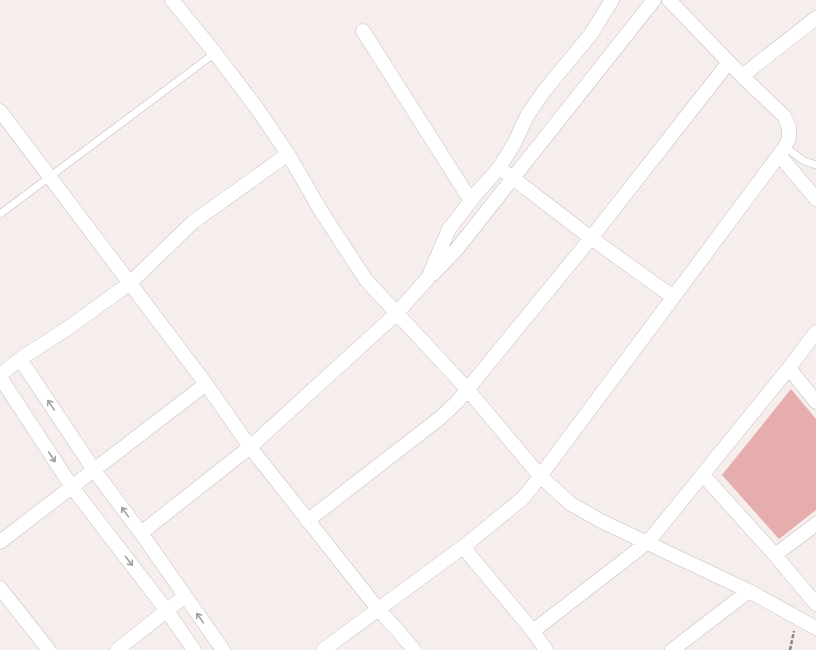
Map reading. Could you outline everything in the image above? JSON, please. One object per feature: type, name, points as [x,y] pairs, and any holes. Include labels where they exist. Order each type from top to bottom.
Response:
[{"type":"street","points":[[172,0],[215,52],[256,107],[288,154],[321,211],[366,280],[468,390],[540,476],[571,504],[601,521],[749,591],[816,628]]},
{"type":"street","points":[[428,278],[449,229],[499,168],[514,144],[526,116],[544,91],[591,34],[612,0]]},
{"type":"street","points":[[141,533],[250,447],[396,314],[428,278],[456,250],[654,0]]},
{"type":"street","points":[[323,650],[378,608],[463,547],[522,499],[782,151],[788,138],[789,127],[784,116],[742,76],[669,0]]},
{"type":"street","points":[[742,76],[816,18]]},
{"type":"street","points":[[363,31],[471,201]]},
{"type":"street","points":[[307,521],[440,418],[457,402],[591,238],[729,62]]},
{"type":"street","points":[[0,111],[206,384],[250,447],[307,521],[414,650]]},
{"type":"street","points":[[782,151],[816,199]]},
{"type":"street","points":[[194,650],[167,611],[72,487],[0,376],[20,359],[71,326],[130,283],[193,222],[288,154]]},
{"type":"street","points":[[499,168],[591,238],[673,297]]},
{"type":"street","points":[[533,631],[648,542],[789,368],[816,332]]},
{"type":"street","points":[[20,359],[94,470],[141,533],[223,650]]},
{"type":"street","points":[[789,368],[816,402]]},
{"type":"street","points":[[0,542],[206,384]]},
{"type":"street","points":[[703,474],[775,555],[816,604]]},
{"type":"street","points":[[775,555],[816,524]]},
{"type":"street","points":[[463,547],[533,631],[546,650]]},
{"type":"street","points":[[0,588],[49,650]]},
{"type":"street","points":[[672,650],[749,591]]},
{"type":"street","points":[[117,650],[185,596]]},
{"type":"lane","points":[[0,214],[215,52]]},
{"type":"lane","points":[[782,151],[816,165]]},
{"type":"shaded area","points":[[791,389],[816,419],[816,510],[779,539],[722,475]]}]
